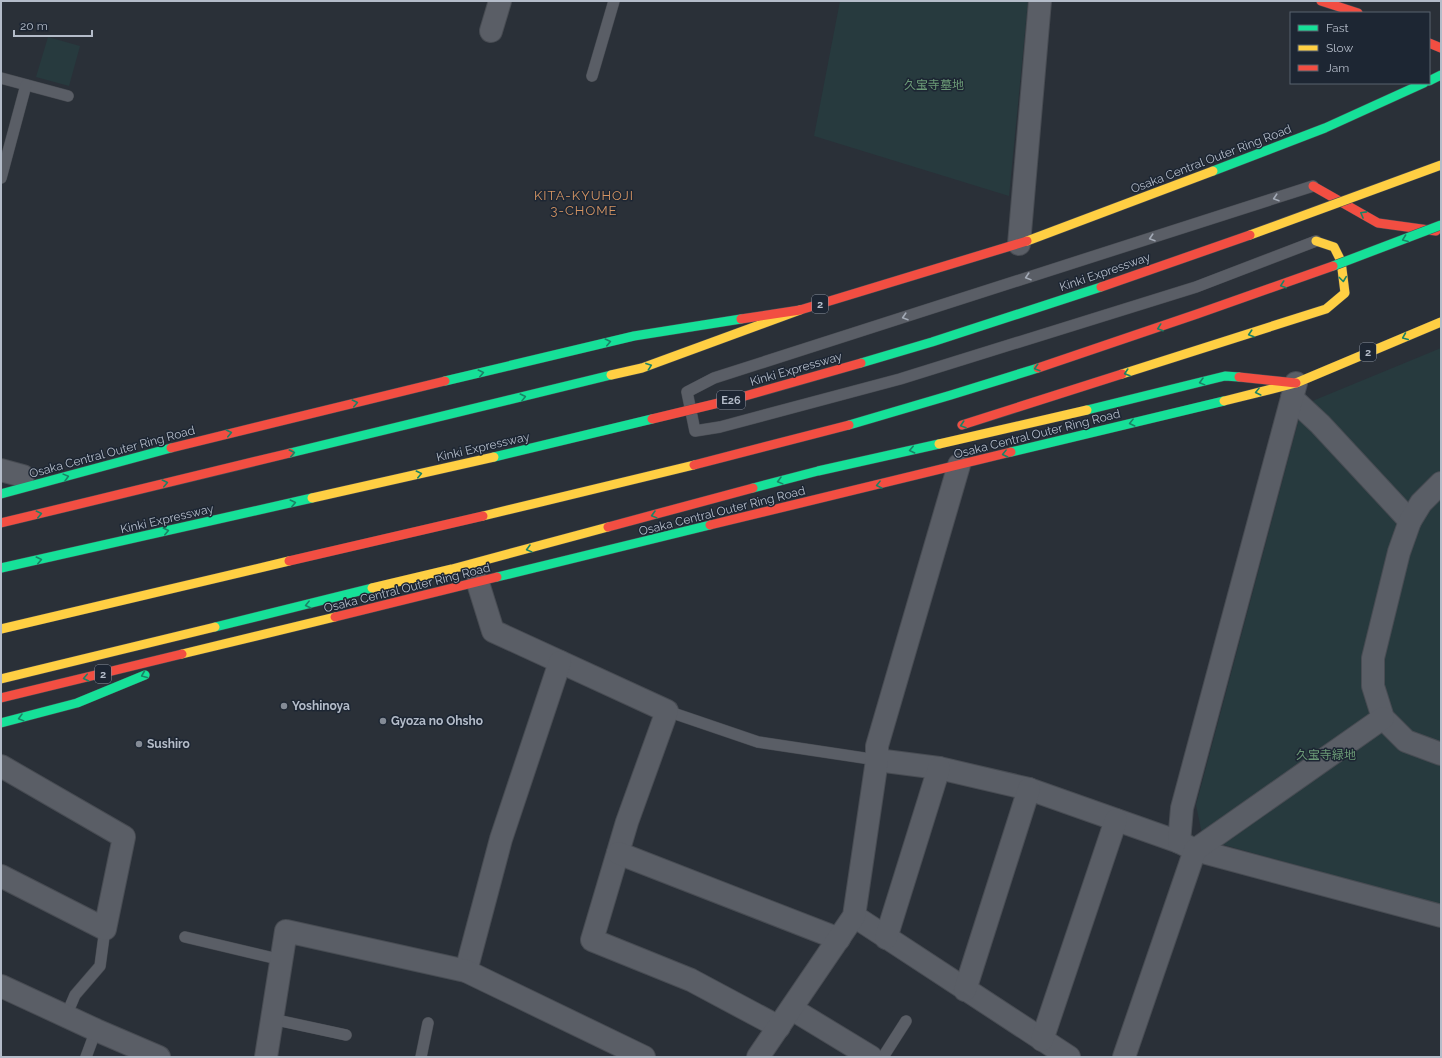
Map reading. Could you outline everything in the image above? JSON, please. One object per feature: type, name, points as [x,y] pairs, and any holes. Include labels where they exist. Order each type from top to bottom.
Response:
[{"type":"main road","points":[[1321,1],[1355,12]]},
{"type":"main road","points":[[1430,43],[1441,48]]},
{"type":"main road","points":[[1430,80],[1441,75]]},
{"type":"main road","name":"Osaka Central Outer Ring Road","points":[[1,494],[191,442],[634,336],[800,310],[1019,244],[1325,128],[1422,84]]},
{"type":"main road","name":"Kinki Expressway","points":[[1,568],[520,451],[731,400],[932,342],[1101,287],[1296,219],[1441,165]]},
{"type":"main road","points":[[1313,186],[1378,223],[1441,232]]},
{"type":"main road","points":[[1,629],[749,452],[949,396],[1130,339],[1314,274],[1441,225]]},
{"type":"main road","points":[[954,428],[1326,308],[1345,293],[1341,261],[1334,247],[1316,241]]},
{"type":"main road","points":[[1,523],[642,368],[800,310]]},
{"type":"main road","name":"Osaka Central Outer Ring Road","points":[[1,698],[959,465],[1294,390],[1441,322]]},
{"type":"main road","points":[[1,680],[452,569],[818,471],[1129,401],[1225,376],[1294,390]]},
{"type":"main road","points":[[818,471],[916,440]]},
{"type":"main road","name":"2","points":[[53,470],[191,442]]},
{"type":"main road","points":[[1,481],[26,476]]},
{"type":"main road","points":[[1,724],[77,703],[205,649]]},
{"type":"street","points":[[491,31],[500,1]]},
{"type":"street","points":[[1019,244],[1040,1]]},
{"type":"street","points":[[1294,390],[1320,424],[1410,521]]},
{"type":"street","points":[[1124,1057],[1187,846],[1182,808],[1294,390]]},
{"type":"street","points":[[758,1057],[854,916],[877,760],[877,746],[959,465]]},
{"type":"street","points":[[1,470],[26,476]]},
{"type":"street","points":[[1441,483],[1421,503],[1410,521],[1399,552],[1373,658],[1373,686],[1383,718],[1406,741],[1441,754]]},
{"type":"street","points":[[478,583],[493,631],[667,711],[627,822],[592,940],[691,980],[779,1027]]},
{"type":"street","points":[[466,971],[501,839],[560,662]]},
{"type":"street","points":[[1187,846],[1383,718]]},
{"type":"street","points":[[877,760],[939,768],[1029,789],[1187,846],[1441,916]]},
{"type":"street","points":[[1,766],[124,837],[105,929],[1,876]]},
{"type":"street","points":[[886,938],[939,768]]},
{"type":"street","points":[[965,990],[1029,789]]},
{"type":"street","points":[[1042,1040],[1116,820]]},
{"type":"street","points":[[618,853],[839,939]]},
{"type":"street","points":[[854,916],[1069,1057]]},
{"type":"street","points":[[266,1057],[286,930],[466,971],[644,1057]]},
{"type":"street","points":[[1,986],[159,1057]]},
{"type":"street","points":[[792,1009],[871,1057]]},
{"type":"lane","points":[[592,76],[614,1]]},
{"type":"lane","points":[[1,78],[68,96]]},
{"type":"lane","points":[[1,178],[26,85]]},
{"type":"lane","points":[[1313,186],[714,378],[687,392],[695,431],[720,427],[900,379],[1196,287],[1316,241]]},
{"type":"lane","points":[[667,711],[758,742],[877,760]]},
{"type":"lane","points":[[66,1016],[75,996],[100,966],[105,929]]},
{"type":"lane","points":[[185,938],[282,960]]},
{"type":"lane","points":[[272,1020],[346,1035]]},
{"type":"lane","points":[[883,1057],[906,1021]]},
{"type":"lane","points":[[421,1057],[428,1022]]},
{"type":"lane","points":[[86,1057],[96,1030]]},
{"type":"green space","name":"久宝寺墓地","points":[[840,1],[1028,1],[1009,196],[814,136]]},
{"type":"green space","points":[[48,37],[80,46],[69,86],[36,77]]},
{"type":"green space","name":"久宝寺緑地","points":[[1441,348],[1441,906],[1203,839],[1196,805],[1300,415],[1310,402]]},
{"type":"traffic: fast","points":[[1430,80],[1441,75]]},
{"type":"traffic: fast","points":[[1213,171],[1325,128],[1422,84]]},
{"type":"traffic: fast","points":[[1333,266],[1441,225]]},
{"type":"traffic: fast","points":[[861,363],[932,342],[1101,287]]},
{"type":"traffic: fast","points":[[445,381],[634,336],[741,319]]},
{"type":"traffic: fast","points":[[849,425],[1038,368]]},
{"type":"traffic: fast","points":[[290,453],[611,375]]},
{"type":"traffic: fast","points":[[1087,410],[1225,376],[1239,377]]},
{"type":"traffic: fast","points":[[1011,452],[1224,401]]},
{"type":"traffic: fast","points":[[494,457],[652,419]]},
{"type":"traffic: fast","points":[[753,488],[818,471],[939,444]]},
{"type":"traffic: fast","points":[[1,494],[171,448]]},
{"type":"traffic: fast","points":[[1,568],[312,498]]},
{"type":"traffic: fast","points":[[497,577],[710,525]]},
{"type":"traffic: fast","points":[[215,627],[372,588]]},
{"type":"traffic: fast","points":[[1,723],[77,703],[145,675]]},
{"type":"traffic: slow","points":[[1250,235],[1441,165]]},
{"type":"traffic: slow","points":[[1027,241],[1213,171]]},
{"type":"traffic: slow","points":[[1122,374],[1326,309],[1345,293],[1341,261],[1334,247],[1316,241]]},
{"type":"traffic: slow","points":[[611,375],[642,368],[800,310]]},
{"type":"traffic: slow","points":[[1224,401],[1296,383],[1441,322]]},
{"type":"traffic: slow","points":[[939,444],[1087,410]]},
{"type":"traffic: slow","points":[[312,498],[494,457]]},
{"type":"traffic: slow","points":[[483,516],[694,465]]},
{"type":"traffic: slow","points":[[372,588],[452,569],[608,527]]},
{"type":"traffic: slow","points":[[1,629],[289,561]]},
{"type":"traffic: slow","points":[[182,654],[335,617]]},
{"type":"traffic: slow","points":[[1,679],[215,627]]},
{"type":"traffic: jam","points":[[1321,1],[1355,12]]},
{"type":"traffic: jam","points":[[1430,43],[1441,48]]},
{"type":"traffic: jam","points":[[1313,186],[1378,223],[1436,231]]},
{"type":"traffic: jam","points":[[1101,287],[1250,235]]},
{"type":"traffic: jam","points":[[741,319],[800,310],[1027,241]]},
{"type":"traffic: jam","points":[[1038,368],[1333,266]]},
{"type":"traffic: jam","points":[[652,419],[731,400],[861,363]]},
{"type":"traffic: jam","points":[[962,425],[1122,374]]},
{"type":"traffic: jam","points":[[1239,377],[1296,383]]},
{"type":"traffic: jam","points":[[171,448],[445,381]]},
{"type":"traffic: jam","points":[[694,465],[849,425]]},
{"type":"traffic: jam","points":[[710,525],[1011,452]]},
{"type":"traffic: jam","points":[[1,523],[290,453]]},
{"type":"traffic: jam","points":[[608,527],[753,488]]},
{"type":"traffic: jam","points":[[289,561],[483,516]]},
{"type":"traffic: jam","points":[[335,617],[497,577]]},
{"type":"traffic: jam","points":[[1,698],[182,654]]},
{"type":"place","name":"Yoshinoya","points":[[284,706]]},
{"type":"place","name":"Gyoza no Ohsho","points":[[383,721]]},
{"type":"place","name":"Sushiro","points":[[139,744]]},
{"type":"district","name":"KITA-KYUHOJI 3-CHOME","points":[[584,202]]}]
